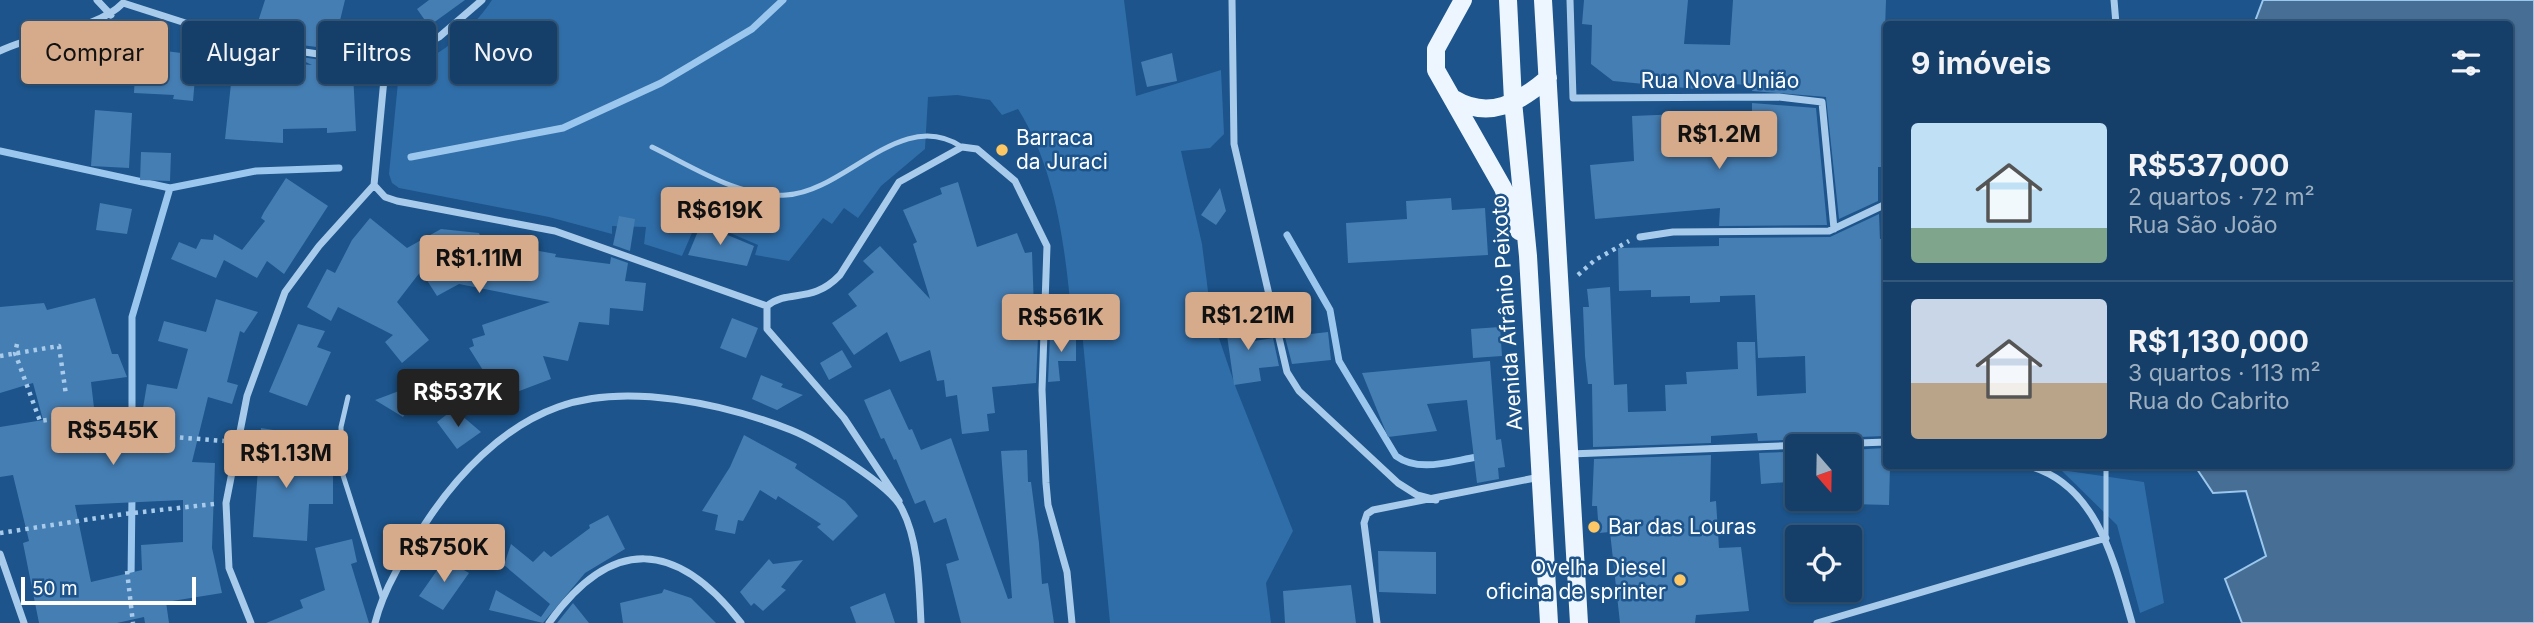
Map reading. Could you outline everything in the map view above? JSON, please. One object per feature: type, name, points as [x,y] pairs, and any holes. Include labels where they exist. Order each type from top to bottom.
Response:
[{"type":"main road","points":[[1463,0],[1442,36],[1434,60],[1441,82],[1454,99],[1503,188],[1528,256]]},
{"type":"main road","name":"Avenida Afrânio Peixoto","points":[[1508,0],[1513,101],[1528,256],[1549,623]]},
{"type":"main road","points":[[1543,0],[1578,623]]},
{"type":"main road","points":[[1454,99],[1477,110],[1490,110],[1513,101],[1548,78]]},
{"type":"street","points":[[97,0],[111,15]]},
{"type":"street","points":[[436,39],[482,0]]},
{"type":"street","points":[[1232,0],[1234,144],[1287,372],[1299,391],[1398,483],[1418,495],[1436,500]]},
{"type":"street","name":"Rua Nova União","points":[[1570,0],[1573,98],[1779,97],[1822,102],[1835,229]]},
{"type":"street","points":[[2114,0],[2116,21]]},
{"type":"street","points":[[0,51],[18,42],[111,15],[123,1],[251,44],[318,54]]},
{"type":"street","points":[[251,623],[229,568],[226,503],[247,396],[285,292],[319,246],[374,185],[384,84]]},
{"type":"street","points":[[374,185],[385,197],[397,201],[515,221],[555,231],[767,306],[782,298],[805,297],[830,285],[899,182],[962,147],[977,149],[1015,181],[1038,223],[1046,246],[1042,390],[1046,483],[1067,572],[1072,623]]},
{"type":"street","points":[[1640,237],[1673,232],[1810,233],[1835,229],[1883,205]]},
{"type":"street","points":[[767,306],[767,328],[844,418],[902,506],[916,559],[921,623]]},
{"type":"street","points":[[375,623],[382,597],[438,504],[486,452],[535,417],[558,407],[591,399],[689,402],[766,420],[834,451],[902,506]]},
{"type":"street","points":[[1569,454],[1883,442]]},
{"type":"street","points":[[2034,469],[2069,490],[2106,538],[2132,623]]},
{"type":"street","points":[[1377,623],[1364,523],[1367,514],[1373,510],[1436,500],[1541,477]]},
{"type":"street","points":[[1818,623],[2106,538]]},
{"type":"street","points":[[0,554],[24,623]]},
{"type":"street","points":[[548,623],[578,588],[594,576],[615,565],[641,558],[667,561],[687,571],[727,605],[741,623]]},
{"type":"lane","points":[[652,147],[737,187],[763,194],[787,195],[812,191],[832,182],[890,146],[912,138],[937,136],[962,147]]},
{"type":"lane","points":[[348,397],[341,436],[341,470],[382,597]]},
{"type":"lane","points":[[2106,469],[2106,538]]},
{"type":"path","points":[[1560,305],[1573,279],[1595,260],[1640,237]]},
{"type":"path","points":[[17,344],[15,353],[40,421],[61,418],[62,433],[138,425],[137,434],[238,443]]},
{"type":"path","points":[[0,356],[59,346],[66,395]]},
{"type":"path","points":[[0,533],[124,514],[226,503]]},
{"type":"path","points":[[127,571],[134,623]]},
{"type":"shaded area","points":[[492,0],[1124,0],[1136,96],[1221,70],[1224,134],[1210,148],[1181,151],[1202,244],[1211,315],[1236,388],[1293,531],[1266,583],[1271,623],[1110,623],[1081,321],[1072,320],[1062,238],[1050,184],[1042,158],[1018,109],[1002,115],[990,100],[957,95],[928,97],[925,149],[881,186],[858,218],[844,208],[832,224],[823,218],[789,261],[755,255],[758,245],[698,219],[682,256],[644,244],[646,227],[612,226],[612,234],[549,217],[399,188],[392,183],[389,174],[398,84],[436,84],[436,54],[450,44],[450,84],[557,84],[557,21],[476,21]]},
{"type":"shaded area","points":[[2263,0],[2534,0],[2534,623],[2242,623],[2225,579],[2266,556],[2246,491],[2213,493],[2197,469],[2513,469],[2513,21],[2255,21]]},
{"type":"shaded area","points":[[2061,470],[2144,482],[2164,603],[2140,613],[2117,525]]},
{"type":"building","points":[[265,0],[345,0],[340,21],[318,21],[318,47],[304,45],[304,21],[258,21]]},
{"type":"building","points":[[429,0],[465,0],[436,21],[425,21],[417,9]]},
{"type":"building","points":[[1584,0],[1688,0],[1684,44],[1730,45],[1733,0],[1886,0],[1885,21],[1883,21],[1883,167],[1878,167],[1878,201],[1839,219],[1826,97],[1752,91],[1753,85],[1705,83],[1706,90],[1613,81],[1591,64],[1592,25],[1582,24]]},
{"type":"building","points":[[168,51],[182,53],[182,84],[194,84],[193,101],[173,99],[174,95],[134,93],[134,84],[168,84]]},
{"type":"building","points":[[1172,53],[1177,81],[1147,87],[1141,62]]},
{"type":"building","points":[[304,57],[318,59],[318,84],[354,84],[356,131],[327,133],[327,128],[283,129],[283,143],[225,139],[231,84],[304,84],[304,64],[312,65],[304,61]]},
{"type":"building","points":[[1752,103],[1816,108],[1827,225],[1719,226],[1720,208],[1595,219],[1590,165],[1634,161],[1632,116],[1706,113],[1708,150],[1752,150]]},
{"type":"building","points":[[95,110],[132,113],[129,168],[91,166]]},
{"type":"building","points":[[141,152],[171,153],[170,181],[140,180]]},
{"type":"building","points":[[286,178],[328,206],[284,274],[267,261],[257,278],[224,260],[216,278],[171,259],[179,242],[196,249],[201,239],[213,240],[214,234],[242,250],[265,221],[261,218]]},
{"type":"building","points":[[958,182],[977,247],[1017,233],[1025,253],[1032,252],[1035,337],[1038,337],[1036,383],[992,387],[995,413],[987,414],[989,431],[962,434],[957,395],[946,397],[944,380],[937,381],[930,350],[900,362],[887,332],[854,355],[832,323],[857,306],[848,294],[874,272],[863,261],[880,246],[930,299],[913,244],[917,242],[903,210],[942,194],[940,188]]},
{"type":"building","points":[[1220,188],[1226,211],[1216,225],[1201,215]]},
{"type":"building","points":[[1451,198],[1452,210],[1485,208],[1488,255],[1348,263],[1346,223],[1407,219],[1406,201]]},
{"type":"building","points":[[100,203],[132,209],[127,234],[96,230]]},
{"type":"building","points":[[1879,214],[1880,239],[1883,238],[1883,436],[1785,434],[1785,440],[1758,441],[1757,433],[1711,436],[1711,443],[1593,447],[1592,384],[1588,384],[1583,307],[1589,307],[1587,289],[1610,287],[1614,385],[1627,384],[1628,412],[1666,411],[1665,385],[1687,384],[1686,372],[1738,369],[1737,342],[1755,342],[1757,396],[1806,393],[1805,356],[1758,358],[1755,295],[1720,296],[1720,302],[1690,303],[1690,296],[1651,297],[1651,290],[1619,291],[1618,248],[1719,246],[1719,238],[1830,237]]},
{"type":"building","points":[[619,216],[635,219],[630,251],[613,245]]},
{"type":"building","points":[[370,218],[407,248],[441,229],[479,233],[482,241],[556,254],[555,257],[610,264],[611,257],[628,263],[625,281],[646,283],[643,311],[610,308],[609,325],[579,322],[568,361],[543,356],[551,379],[514,393],[504,369],[486,375],[469,348],[474,346],[472,339],[485,335],[482,325],[550,302],[459,284],[437,296],[421,271],[397,302],[429,340],[402,363],[385,342],[393,335],[338,307],[331,321],[307,307],[327,269],[335,273],[352,240]]},
{"type":"building","points":[[701,224],[754,246],[747,266],[688,255]]},
{"type":"building","points":[[95,298],[112,354],[118,354],[127,377],[91,382],[99,451],[137,444],[147,384],[177,389],[188,349],[158,341],[164,321],[206,332],[216,299],[258,312],[244,333],[240,331],[227,382],[238,385],[232,404],[208,397],[192,462],[215,463],[212,548],[222,593],[166,602],[169,623],[145,623],[144,617],[117,623],[39,623],[23,543],[29,541],[13,475],[0,477],[0,427],[43,420],[33,383],[0,393],[0,307],[44,303],[47,310]],"holes":[[[183,500],[183,542],[141,545],[142,570],[91,582],[75,505]]]},
{"type":"building","points":[[1251,317],[1254,341],[1273,338],[1279,366],[1259,368],[1261,381],[1234,385],[1225,321]]},
{"type":"building","points":[[732,318],[758,328],[746,358],[720,348]]},
{"type":"building","points":[[298,324],[325,331],[317,347],[331,352],[307,406],[269,392]]},
{"type":"building","points":[[1500,327],[1502,356],[1473,358],[1471,329]]},
{"type":"building","points":[[1328,332],[1331,360],[1292,364],[1285,337]]},
{"type":"building","points":[[1050,336],[1076,336],[1076,361],[1058,361],[1060,381],[1048,382]]},
{"type":"building","points":[[842,350],[852,367],[829,380],[820,363]]},
{"type":"building","points":[[1490,361],[1496,440],[1501,439],[1505,467],[1498,468],[1499,479],[1477,483],[1467,400],[1427,404],[1437,431],[1388,437],[1362,373]]},
{"type":"building","points":[[761,375],[783,384],[781,387],[803,395],[777,410],[752,399]]},
{"type":"building","points":[[890,389],[921,450],[951,438],[1008,599],[1012,598],[1001,451],[1027,450],[1028,482],[1031,482],[1042,584],[1048,583],[1054,623],[961,623],[946,564],[959,560],[946,518],[934,523],[925,500],[915,504],[896,459],[894,460],[884,438],[881,439],[864,400]]},
{"type":"building","points":[[399,391],[414,400],[403,417],[375,400]]},
{"type":"building","points":[[454,409],[481,432],[457,449],[437,422]]},
{"type":"building","points":[[261,428],[292,433],[288,452],[301,453],[300,474],[333,473],[333,504],[309,504],[307,541],[253,537]]},
{"type":"building","points":[[744,435],[797,464],[795,468],[845,501],[858,516],[833,541],[817,527],[821,524],[778,496],[776,500],[760,490],[743,521],[738,520],[735,534],[715,530],[718,515],[702,511],[730,467]]},
{"type":"building","points":[[1883,448],[1883,469],[1890,469],[1889,505],[1862,504],[1862,449]]},
{"type":"building","points":[[1785,452],[1785,482],[1761,484],[1759,453]]},
{"type":"building","points":[[1711,455],[1710,502],[1716,501],[1719,548],[1741,547],[1749,611],[1696,615],[1695,623],[1620,623],[1610,532],[1599,533],[1597,506],[1592,506],[1594,459]]},
{"type":"building","points":[[608,515],[625,549],[585,573],[543,623],[489,610],[496,590],[541,617],[550,604],[504,565],[511,544],[533,562],[544,551],[551,557],[590,528],[589,525]]},
{"type":"building","points":[[352,539],[357,562],[351,564],[369,623],[266,623],[303,608],[300,600],[325,590],[315,548]]},
{"type":"building","points":[[1378,551],[1436,552],[1436,594],[1379,592]]},
{"type":"building","points":[[445,559],[469,573],[443,610],[419,596]]},
{"type":"building","points":[[769,559],[773,564],[803,560],[781,587],[786,590],[763,611],[754,603],[751,606],[740,592]]},
{"type":"building","points":[[1351,585],[1356,623],[1285,623],[1283,591]]},
{"type":"building","points":[[664,589],[691,598],[716,623],[623,623],[620,603],[662,593]]},
{"type":"building","points":[[885,593],[895,623],[856,623],[850,607]]},
{"type":"building","points":[[573,603],[589,623],[557,623]]},
{"type":"waterway","points":[[411,157],[563,128],[661,83],[752,29],[783,0]]},
{"type":"waterway","points":[[0,151],[170,188],[256,171],[339,168]]},
{"type":"waterway","points":[[132,452],[132,317],[170,188]]},
{"type":"waterway","points":[[1287,235],[1330,310],[1339,361],[1396,456],[1405,461],[1425,465],[1477,457]]},
{"type":"waterway","points":[[131,581],[132,495]]},
{"type":"place","name":"Barraca da Juraci","points":[[1002,150]]},
{"type":"place","name":"Bar das Louras","points":[[1594,527]]},
{"type":"place","name":"Ovelha Diesel oficina de sprinter","points":[[1680,580]]}]
